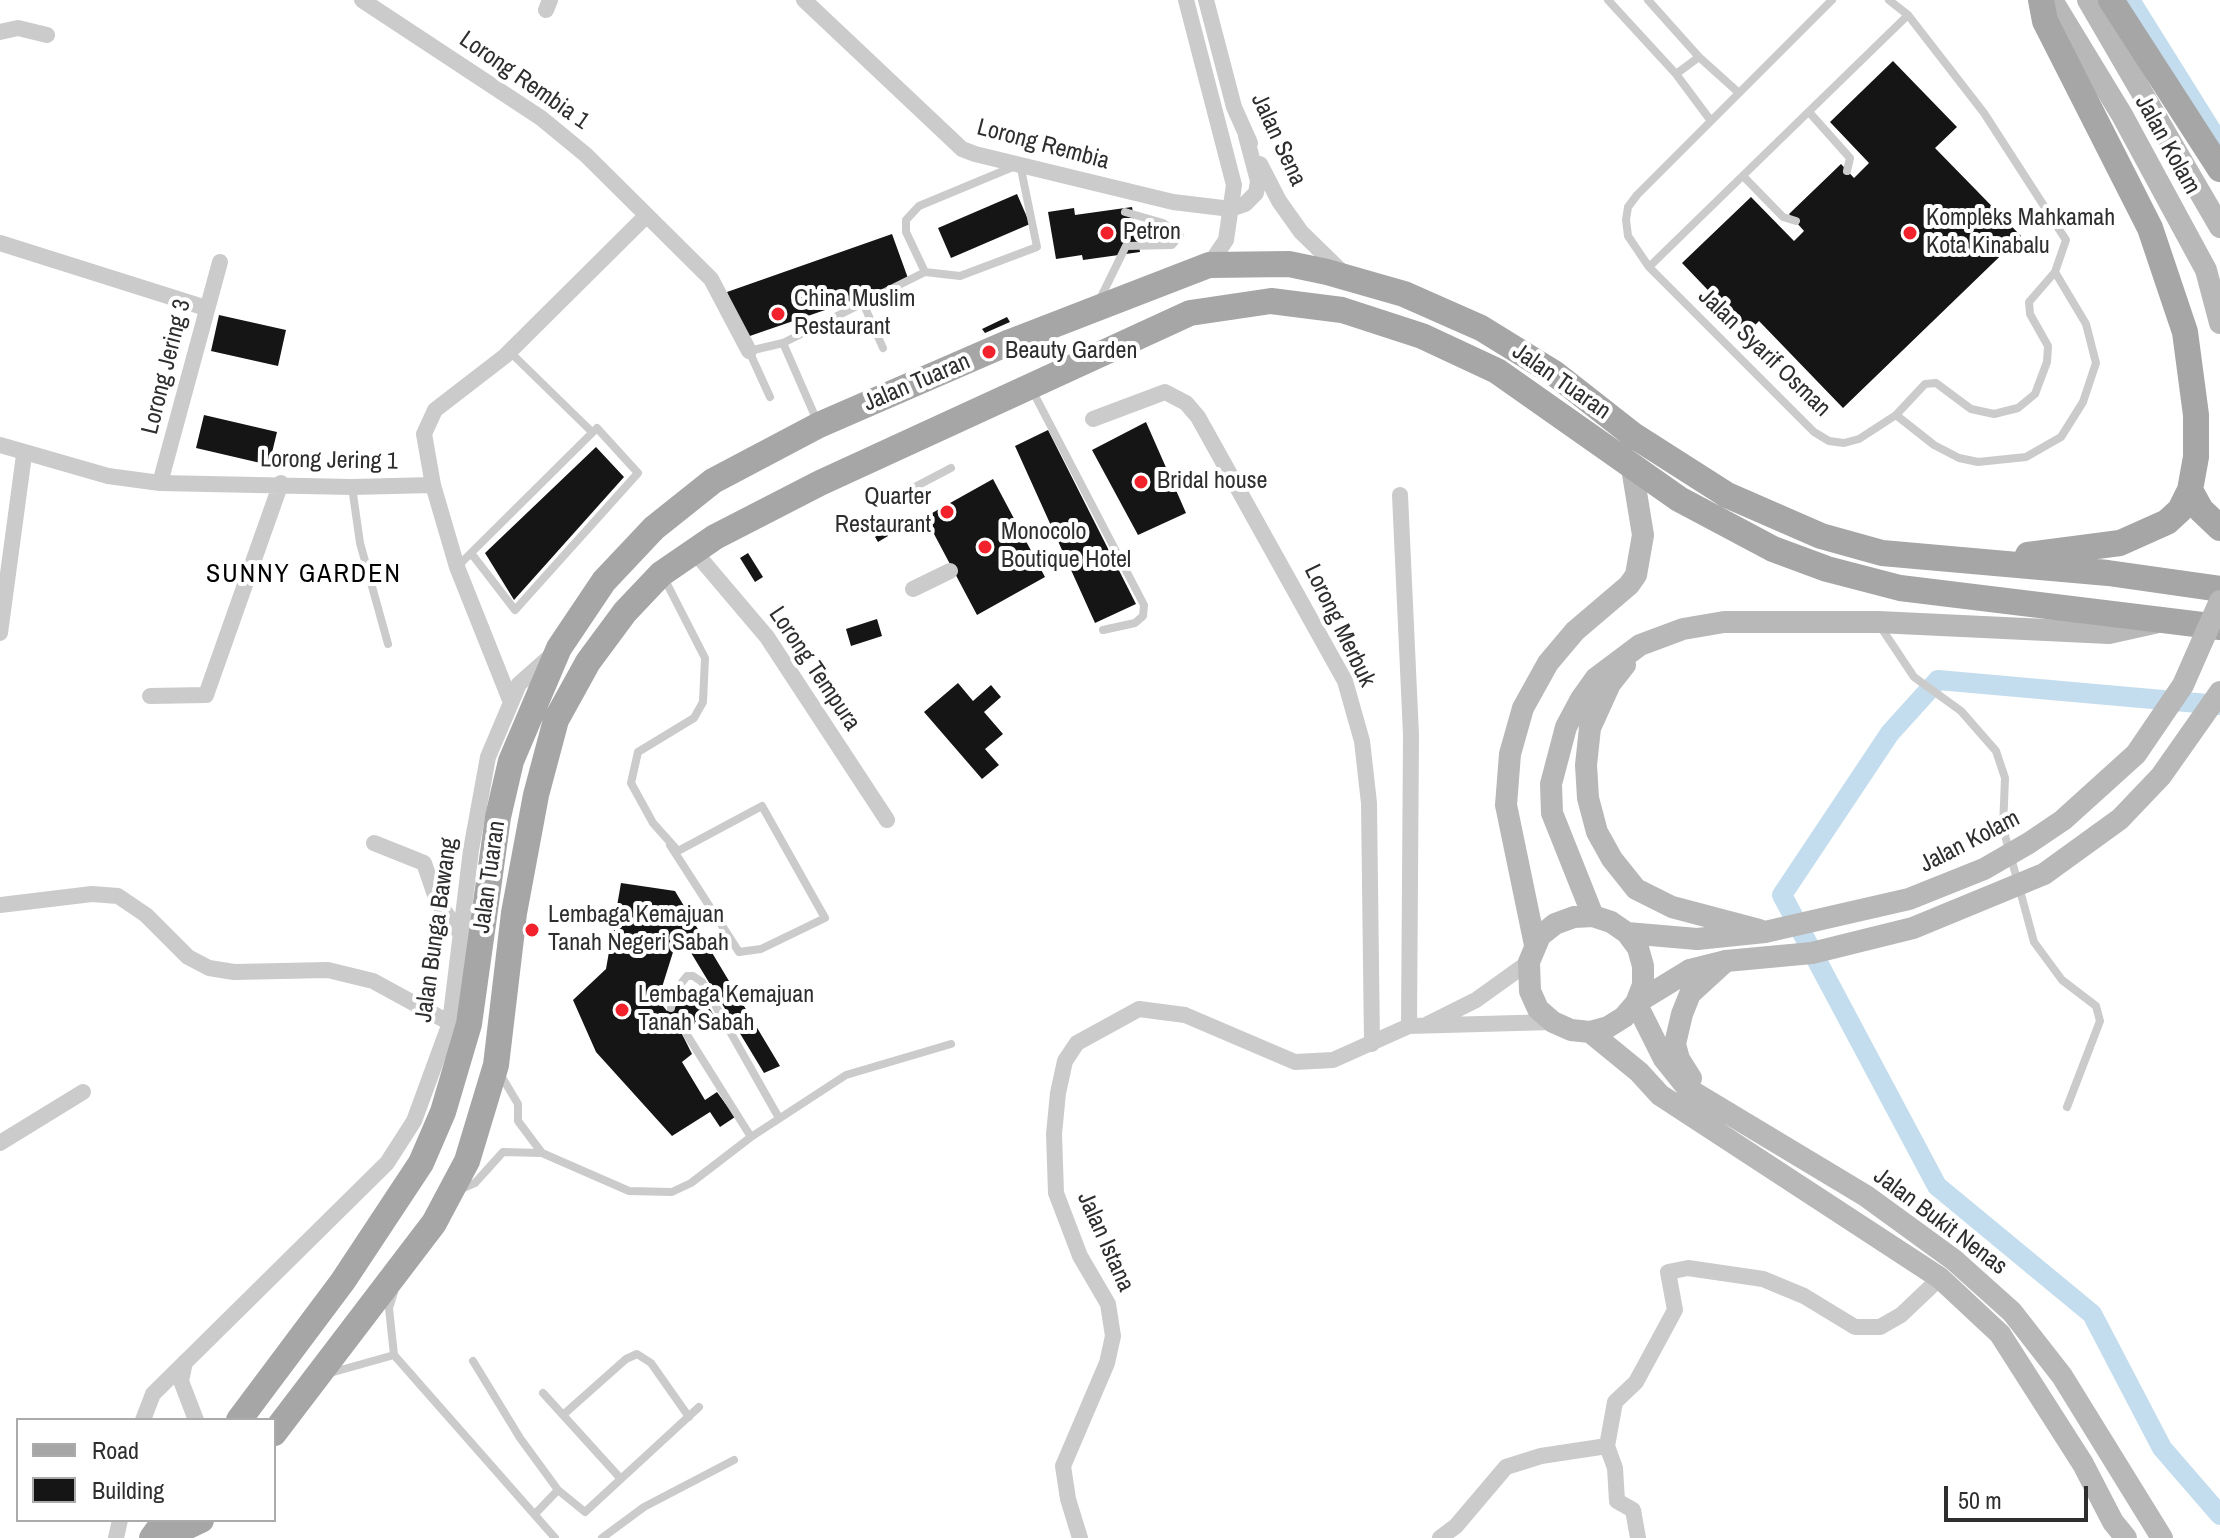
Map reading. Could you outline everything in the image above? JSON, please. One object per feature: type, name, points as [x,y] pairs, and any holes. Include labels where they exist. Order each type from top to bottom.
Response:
[{"type":"main road","points":[[1973,562],[2120,543],[2167,522],[2180,510],[2190,490],[2196,457],[2196,415],[2185,332],[2150,228],[2045,21],[2041,0]]},
{"type":"main road","name":"Jalan Kolam","points":[[2052,0],[2122,115],[2206,270],[2220,323]]},
{"type":"main road","name":"Jalan Kolam","points":[[2088,0],[2220,227]]},
{"type":"main road","points":[[2111,0],[2220,169]]},
{"type":"main road","name":"Jalan Tuaran","points":[[240,1418],[343,1281],[421,1163],[454,1084],[469,1024],[498,817],[511,761],[559,648],[604,581],[654,528],[713,481],[819,425],[1010,342],[1072,321],[1096,307],[1209,265],[1289,264],[1404,294],[1481,328],[1554,373],[1633,435],[1727,495],[1821,536],[1870,550],[2108,573],[2220,589]]},
{"type":"main road","name":"Jalan Tuaran","points":[[276,1430],[405,1260],[452,1192],[479,1129],[496,1065],[514,913],[536,795],[556,720],[588,662],[625,612],[661,574],[715,537],[820,483],[1190,313],[1271,301],[1342,310],[1422,336],[1497,371],[1632,468],[1736,530],[1773,549],[1827,569],[1900,588],[2093,609],[2220,627]]},
{"type":"main road","points":[[1632,468],[1643,535],[1636,575],[1629,585],[1575,631],[1548,663],[1523,708],[1510,754],[1506,805],[1532,953],[1530,991],[1538,1009],[1553,1022],[1571,1030],[1590,1032],[1616,1022],[1636,1003],[1690,970],[1726,961],[1812,953],[1913,928],[2044,874],[2120,819],[2161,776],[2220,692]]},
{"type":"main road","points":[[2190,490],[2201,510],[2220,528]]},
{"type":"main road","points":[[2108,573],[2220,582]]},
{"type":"main road","name":"Jalan Kolam","points":[[1627,933],[1697,939],[1765,932],[1932,892],[1984,869],[2063,820],[2136,754],[2183,685],[2220,601]]},
{"type":"main road","points":[[1593,916],[1552,813],[1551,784],[1566,727],[1581,699],[1596,678],[1640,645],[1683,629],[1724,622],[1878,622],[2109,633],[2162,621]]},
{"type":"main road","points":[[1640,645],[1610,684],[1590,728],[1586,765],[1588,798],[1597,832],[1612,859],[1636,889],[1672,907],[1765,932]]},
{"type":"main road","points":[[1532,953],[1555,924],[1574,917],[1593,916],[1611,922],[1627,933],[1638,948],[1643,966],[1643,985],[1636,1003]]},
{"type":"main road","points":[[1712,1102],[1687,1073],[1675,1044],[1690,994],[1726,961]]},
{"type":"main road","name":"Jalan Bukit Nenas","points":[[1636,1003],[1674,1076],[1688,1089],[1866,1196],[1954,1260],[2012,1312],[2062,1376],[2162,1538]]},
{"type":"main road","name":"Jalan Bukit Nenas","points":[[1590,1032],[1639,1072],[1660,1095],[1940,1278],[2000,1334],[2083,1464],[2115,1533]]},
{"type":"main road","points":[[421,1163],[457,1137],[479,1129]]},
{"type":"main road","points":[[176,1538],[184,1528],[197,1522]]},
{"type":"main road","points":[[194,1538],[206,1522]]},
{"type":"street","name":"Lorong Rembia 1","points":[[362,0],[541,118],[586,155],[645,217],[711,279],[749,351]]},
{"type":"street","name":"Lorong Rembia","points":[[804,0],[962,149],[1173,202],[1231,209]]},
{"type":"street","name":"Jalan Sena","points":[[1186,0],[1233,169],[1226,240],[1209,265]]},
{"type":"street","name":"Jalan Sena","points":[[1206,0],[1234,107],[1279,201],[1325,259],[1348,277]]},
{"type":"street","points":[[0,32],[18,28],[47,35]]},
{"type":"street","points":[[1231,209],[1245,204],[1256,193],[1258,181],[1246,136]]},
{"type":"street","points":[[433,485],[424,434],[435,410],[510,352],[645,217]]},
{"type":"street","points":[[0,243],[206,308]]},
{"type":"street","name":"Lorong Jering 3","points":[[160,483],[220,262]]},
{"type":"street","name":"Lorong Merbuk","points":[[1093,419],[1165,392],[1186,403],[1198,417],[1345,681],[1362,741],[1369,803],[1372,1044]]},
{"type":"street","name":"Lorong Jering 1","points":[[0,445],[24,455],[108,476],[160,483],[281,483],[352,487],[433,485],[457,567],[510,700]]},
{"type":"street","points":[[0,633],[24,455]]},
{"type":"street","points":[[150,696],[206,695],[281,483]]},
{"type":"street","points":[[1400,495],[1411,735],[1417,1026]]},
{"type":"street","name":"Lorong Tempura","points":[[694,551],[767,637],[887,820]]},
{"type":"street","points":[[913,589],[950,571]]},
{"type":"street","name":"Jalan Bunga Bawang","points":[[144,1418],[153,1394],[387,1163],[414,1121],[450,1023],[463,937],[471,850],[488,757],[519,684],[559,648]]},
{"type":"street","points":[[374,843],[424,863],[437,901],[463,937]]},
{"type":"street","points":[[0,905],[92,894],[118,896],[146,915],[188,957],[209,968],[234,972],[328,970],[373,981],[450,1023]]},
{"type":"street","name":"Jalan Istana","points":[[1080,1538],[1063,1466],[1107,1363],[1113,1336],[1108,1304],[1080,1256],[1056,1193],[1054,1134],[1065,1061],[1077,1043],[1139,1009],[1185,1015],[1295,1062],[1333,1060],[1476,1000],[1532,953]]},
{"type":"street","name":"Jalan Istana","points":[[1417,1026],[1553,1022]]},
{"type":"street","points":[[0,1143],[83,1092]]},
{"type":"street","points":[[1638,1538],[1633,1510],[1617,1501],[1615,1468],[1607,1446],[1615,1402],[1636,1382],[1675,1310],[1668,1272],[1688,1268],[1763,1279],[1804,1296],[1855,1327],[1880,1327],[1901,1315],[1940,1278]]},
{"type":"street","points":[[186,1361],[181,1381],[195,1418]]},
{"type":"street","points":[[1440,1538],[1456,1526],[1506,1467],[1541,1456],[1607,1446]]},
{"type":"lane","points":[[1608,0],[1676,74],[1711,121]]},
{"type":"lane","points":[[1648,0],[1699,57],[1739,93]]},
{"type":"lane","name":"Jalan Syarif Osman","points":[[1832,0],[1628,207],[1628,236],[1649,267],[1821,436],[1844,443],[1859,439],[1896,415],[1920,387],[1930,382],[1971,409],[1994,414],[2018,408],[2035,394],[2047,362],[2048,346],[2030,314],[2029,302],[2055,272]]},
{"type":"lane","points":[[1889,0],[1908,15],[1984,113],[2066,240],[2055,272],[2086,324],[2096,363],[2083,402],[2061,437],[2026,457],[1978,462],[1959,458],[1934,445],[1896,415]]},
{"type":"lane","points":[[1649,267],[1908,15]]},
{"type":"lane","points":[[1676,74],[1699,57]]},
{"type":"lane","points":[[1809,112],[1850,158],[1847,171]]},
{"type":"lane","points":[[770,397],[749,351],[783,343],[925,272],[960,276],[1037,247],[1020,164],[919,206],[906,220],[906,232],[925,272]]},
{"type":"lane","points":[[1743,176],[1783,217],[1796,221]]},
{"type":"lane","points":[[1096,307],[1126,246],[1172,245],[1180,235],[1163,223],[1125,212]]},
{"type":"lane","points":[[863,303],[883,348]]},
{"type":"lane","points":[[783,343],[819,425]]},
{"type":"lane","points":[[510,352],[592,432]]},
{"type":"lane","points":[[1031,388],[1144,605],[1143,616],[1135,623],[1103,630]]},
{"type":"lane","points":[[457,567],[471,553],[592,432],[597,428],[638,473],[515,610],[471,553]]},
{"type":"lane","points":[[888,501],[951,468]]},
{"type":"lane","points":[[352,487],[360,543],[388,644]]},
{"type":"lane","points":[[661,574],[705,658],[703,702],[694,718],[638,752],[631,783],[670,845],[739,952],[761,949],[825,918],[762,806],[678,851],[670,845]]},
{"type":"lane","points":[[1878,622],[1914,677],[1948,700],[1996,751],[2005,778],[2003,828],[2034,942],[2062,980],[2096,1006],[2100,1021],[2067,1107]]},
{"type":"lane","points":[[671,1008],[674,992],[687,976],[702,982],[779,1118]]},
{"type":"lane","points":[[684,1030],[751,1137]]},
{"type":"lane","points":[[452,1192],[475,1183],[503,1152],[542,1153],[629,1191],[654,1194],[672,1192],[691,1183],[751,1137],[846,1075],[951,1044]]},
{"type":"lane","points":[[496,1065],[518,1104],[518,1121],[542,1153]]},
{"type":"lane","points":[[405,1260],[389,1308],[394,1355],[555,1538]]},
{"type":"lane","points":[[563,1415],[626,1359],[637,1354],[651,1363],[689,1417]]},
{"type":"lane","points":[[305,1393],[329,1373],[394,1355]]},
{"type":"lane","points":[[473,1361],[520,1438],[558,1490],[585,1512],[699,1407]]},
{"type":"lane","points":[[543,1393],[621,1479]]},
{"type":"lane","points":[[602,1538],[644,1507],[734,1460]]},
{"type":"lane","points":[[535,1514],[558,1490]]},
{"type":"lane","points":[[615,1528],[620,1538]]},
{"type":"building","name":"Kompleks Mahkamah Kota Kinabalu","points":[[1893,61],[1957,127],[1935,148],[2021,236],[1843,408],[1759,321],[1748,332],[1682,263],[1751,197],[1794,241],[1804,231],[1789,214],[1841,164],[1854,178],[1869,163],[1830,122]]},
{"type":"building","points":[[1017,194],[1030,224],[951,258],[938,228]]},
{"type":"building","name":"Petron","points":[[1132,207],[1140,252],[1083,260],[1082,255],[1056,259],[1048,212],[1074,208],[1075,215]]},
{"type":"building","points":[[892,234],[909,281],[744,338],[727,292]]},
{"type":"building","points":[[219,315],[286,330],[278,366],[211,351]]},
{"type":"building","points":[[1007,317],[1010,322],[985,333],[982,329]]},
{"type":"building","points":[[204,415],[277,432],[269,465],[196,448]]},
{"type":"building","name":"Bridal house","points":[[1146,422],[1186,513],[1138,535],[1092,450]]},
{"type":"building","points":[[1048,430],[1136,604],[1095,623],[1015,446]]},
{"type":"building","points":[[596,447],[624,477],[514,600],[485,553]]},
{"type":"building","name":"Monocolo Boutique Hotel","points":[[993,479],[1045,577],[977,615],[925,517]]},
{"type":"building","points":[[885,530],[888,536],[878,542],[875,537]]},
{"type":"building","points":[[748,553],[763,577],[755,582],[740,558]]},
{"type":"building","points":[[877,619],[882,636],[851,646],[846,629]]},
{"type":"building","points":[[958,683],[973,701],[991,685],[1001,697],[984,712],[1003,734],[985,749],[999,765],[982,779],[924,712]]},
{"type":"building","name":"Lembaga Kemajuan Tanah Sabah","points":[[621,883],[675,891],[780,1066],[764,1073],[679,933],[658,1000],[667,1011],[700,993],[713,1014],[681,1032],[692,1054],[682,1062],[705,1100],[717,1092],[735,1117],[720,1127],[710,1112],[672,1136],[596,1052],[573,1000],[606,969]]},
{"type":"waterway","points":[[2130,0],[2220,144]]},
{"type":"waterway","points":[[2220,705],[1938,680],[1890,733],[1782,895],[1937,1186],[2092,1314],[2162,1448],[2220,1515]]},
{"type":"place","name":"Petron","points":[[1107,233]]},
{"type":"place","name":"Kompleks Mahkamah Kota Kinabalu","points":[[1910,233]]},
{"type":"place","name":"China Muslim Restaurant","points":[[778,314]]},
{"type":"place","name":"Beauty Garden","points":[[989,352]]},
{"type":"place","name":"Bridal house","points":[[1141,482]]},
{"type":"place","name":"Quarter Restaurant","points":[[947,512]]},
{"type":"place","name":"Monocolo Boutique Hotel","points":[[985,547]]},
{"type":"place","name":"Lembaga Kemajuan Tanah Negeri Sabah","points":[[532,930]]},
{"type":"place","name":"Lembaga Kemajuan Tanah Sabah","points":[[622,1010]]},
{"type":"district","name":"SUNNY GARDEN","points":[[304,575]]}]
